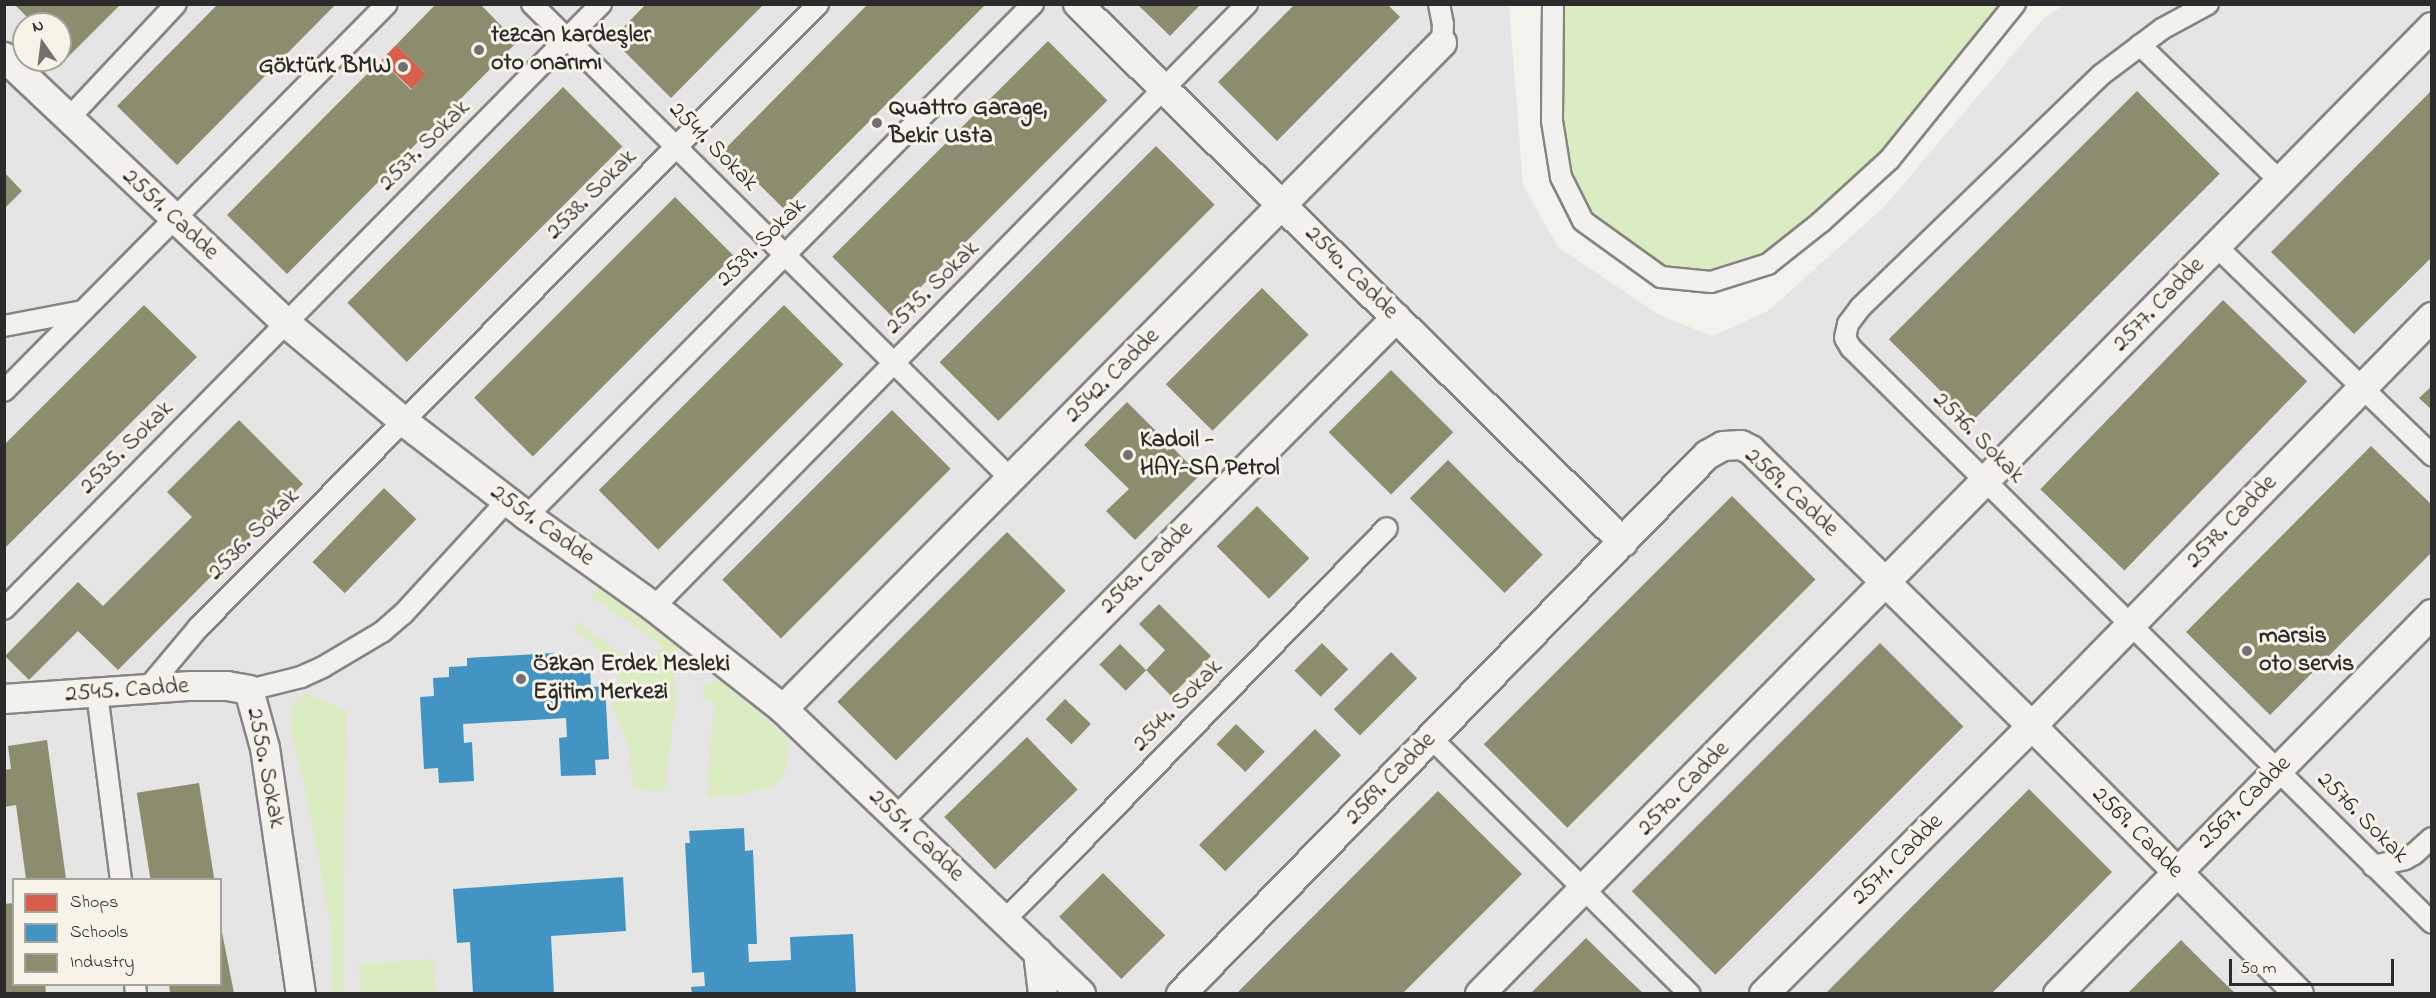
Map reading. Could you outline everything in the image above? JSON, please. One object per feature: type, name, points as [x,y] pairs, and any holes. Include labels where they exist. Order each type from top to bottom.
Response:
[{"type":"street","points":[[69,118],[176,4]]},
{"type":"street","points":[[4,391],[387,4]]},
{"type":"street","name":"2541. Sokak","points":[[532,4],[1011,479]]},
{"type":"street","name":"2537. Sokak","points":[[286,323],[601,4]]},
{"type":"street","name":"2538. Sokak","points":[[403,421],[818,4]]},
{"type":"street","name":"2539. Sokak","points":[[517,509],[785,255],[1033,4]]},
{"type":"street","name":"2540. Cadde","points":[[1078,4],[1623,542]]},
{"type":"street","name":"2575. Sokak","points":[[654,607],[1165,90],[1247,4]]},
{"type":"street","points":[[1439,4],[1443,24],[1442,43]]},
{"type":"street","points":[[1553,4],[1552,122],[1561,177],[1583,221],[1661,277],[1711,282],[1768,264],[1855,191],[1888,160],[2014,4]]},
{"type":"street","name":"2576. Sokak","points":[[2208,4],[2162,29],[2101,75],[1860,308],[1848,324],[1845,338],[1851,348],[2432,924]]},
{"type":"street","name":"2577. Cadde","points":[[1886,583],[2432,27]]},
{"type":"street","name":"2542. Cadde","points":[[783,709],[1442,43]]},
{"type":"street","points":[[2140,45],[2280,182]]},
{"type":"street","name":"2551. Cadde","points":[[4,57],[174,220],[286,323],[403,421],[517,509],[654,607],[783,709],[1081,993]]},
{"type":"street","points":[[2216,246],[2432,455]]},
{"type":"street","points":[[4,326],[83,311]]},
{"type":"street","name":"2578. Cadde","points":[[2032,726],[2432,317]]},
{"type":"street","name":"2543. Cadde","points":[[899,819],[1396,318]]},
{"type":"street","name":"2535. Sokak","points":[[4,609],[286,323]]},
{"type":"street","name":"2536. Sokak","points":[[146,690],[198,628],[403,421]]},
{"type":"street","name":"2569. Cadde","points":[[1181,993],[1707,455],[1723,447],[1741,445],[1751,450],[2299,993]]},
{"type":"street","name":"2550. Sokak","points":[[301,993],[265,748],[249,690],[290,681],[323,667],[382,632],[517,509]]},
{"type":"street","name":"2544. Sokak","points":[[1005,920],[1387,528]]},
{"type":"street","name":"2570. Cadde","points":[[1480,993],[1886,583]]},
{"type":"street","name":"2567. Cadde","points":[[2058,993],[2432,614]]},
{"type":"street","name":"2545. Cadde","points":[[4,699],[227,686],[249,690]]},
{"type":"street","points":[[97,693],[121,878]]},
{"type":"street","name":"2571. Cadde","points":[[1764,993],[2032,726]]},
{"type":"street","points":[[1431,738],[1690,993]]},
{"type":"street","points":[[2373,866],[2405,859],[2432,838]]},
{"type":"street","points":[[1038,952],[1043,993]]},
{"type":"shaded area","points":[[5,5],[1509,5],[1523,185],[1558,247],[1659,315],[1712,336],[1768,311],[1884,207],[2044,18],[2064,5],[2431,5],[2431,993],[5,994]]},
{"type":"green space","points":[[1553,5],[2015,5],[1889,160],[1768,264],[1711,282],[1661,277],[1583,221],[1561,177]]},
{"type":"green space","points":[[598,587],[678,647],[673,685],[677,692],[665,791],[633,790],[629,748],[612,705],[620,670],[617,664],[574,629],[578,622],[644,670],[663,646],[591,597]]},
{"type":"green space","points":[[719,680],[789,739],[785,775],[771,787],[732,796],[707,797],[714,702],[703,698],[703,684]]},
{"type":"green space","points":[[305,693],[346,711],[343,993],[333,993],[330,920],[303,778],[292,737],[290,719],[293,704]]},
{"type":"green space","points":[[433,959],[435,993],[361,993],[359,964]]},
{"type":"building: Shops","name":"Göktürk BMW","points":[[396,45],[426,74],[412,89],[381,60]]},
{"type":"building: Schools","name":"Özkan Erdek Mesleki Eğitim Merkezi","points":[[554,653],[555,661],[573,660],[574,670],[590,669],[591,687],[605,686],[609,759],[595,760],[596,775],[561,776],[559,738],[567,737],[566,718],[463,724],[464,743],[472,742],[474,781],[439,783],[438,768],[424,769],[420,697],[434,696],[433,678],[449,677],[449,667],[467,666],[467,658]]},
{"type":"building: Schools","points":[[744,828],[745,851],[753,850],[757,944],[748,944],[749,962],[791,960],[790,937],[853,934],[856,994],[692,994],[691,987],[705,986],[704,972],[692,973],[685,843],[690,843],[689,831]]},
{"type":"building: Schools","points":[[623,877],[626,931],[551,936],[554,994],[473,994],[470,942],[457,943],[453,889]]},
{"type":"building: Industry","points":[[14,4],[121,4],[72,53],[72,12],[22,12]]},
{"type":"building: Industry","points":[[218,4],[336,4],[177,165],[117,106]]},
{"type":"building: Industry","points":[[436,4],[480,4],[517,42],[287,274],[227,215],[381,60],[411,90],[426,74],[396,45]]},
{"type":"building: Industry","points":[[646,4],[764,4],[671,98],[612,39]]},
{"type":"building: Industry","points":[[868,4],[986,4],[783,208],[724,150]]},
{"type":"building: Industry","points":[[1137,4],[1201,4],[1170,36]]},
{"type":"building: Industry","points":[[1295,4],[1387,4],[1400,17],[1277,141],[1218,82]]},
{"type":"building: Industry","points":[[1048,41],[1107,100],[892,316],[832,257]]},
{"type":"building: Industry","points":[[563,87],[622,146],[407,362],[347,303]]},
{"type":"building: Industry","points":[[2432,90],[2432,257],[2354,334],[2271,252]]},
{"type":"building: Industry","points":[[2137,91],[2220,174],[1972,422],[1889,339]]},
{"type":"building: Industry","points":[[1156,146],[1215,205],[998,421],[940,362]]},
{"type":"building: Industry","points":[[4,172],[22,191],[4,209]]},
{"type":"building: Industry","points":[[675,197],[734,256],[533,457],[474,398]]},
{"type":"building: Industry","points":[[1262,288],[1309,335],[1213,431],[1166,384]]},
{"type":"building: Industry","points":[[2223,300],[2307,381],[2124,570],[2040,489]]},
{"type":"building: Industry","points":[[144,305],[197,357],[4,549],[4,445]]},
{"type":"building: Industry","points":[[784,305],[843,364],[658,550],[599,490]]},
{"type":"building: Industry","points":[[1391,370],[1453,432],[1391,494],[1329,432]]},
{"type":"building: Industry","points":[[2432,386],[2432,410],[2419,398]]},
{"type":"building: Industry","points":[[1127,402],[1200,475],[1135,540],[1106,511],[1129,489],[1084,445]]},
{"type":"building: Industry","points":[[892,410],[951,469],[781,638],[722,580]]},
{"type":"building: Industry","points":[[239,420],[303,484],[118,670],[78,631],[29,680],[5,656],[78,582],[103,606],[192,517],[167,492]]},
{"type":"building: Industry","points":[[2371,446],[2432,505],[2432,552],[2270,715],[2186,632]]},
{"type":"building: Industry","points":[[1448,460],[1543,555],[1505,593],[1410,498]]},
{"type":"building: Industry","points":[[384,488],[416,519],[345,593],[312,562]]},
{"type":"building: Industry","points":[[1732,496],[1815,579],[1567,828],[1484,744]]},
{"type":"building: Industry","points":[[1257,506],[1309,558],[1269,599],[1217,546]]},
{"type":"building: Industry","points":[[1007,532],[1066,591],[896,760],[837,702]]},
{"type":"building: Industry","points":[[1159,604],[1211,656],[1171,696],[1146,670],[1165,650],[1139,624]]},
{"type":"building: Industry","points":[[1322,643],[1348,669],[1321,697],[1294,671]]},
{"type":"building: Industry","points":[[1880,643],[1963,726],[1715,975],[1632,891]]},
{"type":"building: Industry","points":[[1120,644],[1146,670],[1126,691],[1099,665]]},
{"type":"building: Industry","points":[[1391,652],[1417,678],[1360,735],[1334,709]]},
{"type":"building: Industry","points":[[1065,699],[1091,724],[1071,744],[1046,719]]},
{"type":"building: Industry","points":[[1236,724],[1265,752],[1245,772],[1217,744]]},
{"type":"building: Industry","points":[[1315,729],[1341,755],[1225,871],[1199,845]]},
{"type":"building: Industry","points":[[1027,737],[1078,790],[995,869],[944,817]]},
{"type":"building: Industry","points":[[47,740],[66,878],[26,878],[16,805],[4,807],[4,770],[11,769],[8,746]]},
{"type":"building: Industry","points":[[199,783],[214,878],[150,878],[137,793]]},
{"type":"building: Industry","points":[[2029,789],[2112,872],[2051,934],[1992,993],[1826,993]]},
{"type":"building: Industry","points":[[1438,791],[1522,874],[1403,993],[1237,993]]},
{"type":"building: Industry","points":[[1103,873],[1165,935],[1121,979],[1059,917]]},
{"type":"building: Industry","points":[[12,903],[12,986],[45,986],[46,993],[4,993],[4,904]]},
{"type":"building: Industry","points":[[222,932],[234,993],[170,993],[169,986],[222,986]]},
{"type":"building: Industry","points":[[1586,938],[1628,979],[1643,993],[1531,993]]},
{"type":"building: Industry","points":[[2181,940],[2211,970],[2235,993],[2128,993]]},
{"type":"place","name":"tezcan kardeşler oto onarımı","points":[[479,50]]},
{"type":"place","name":"Göktürk BMW","points":[[403,67]]},
{"type":"place","name":"Quattro Garage, Bekir Usta","points":[[877,123]]},
{"type":"place","name":"Kadoil - HAY-SA Petrol","points":[[1128,455]]},
{"type":"place","name":"marsis oto servis","points":[[2247,651]]},
{"type":"place","name":"Özkan Erdek Mesleki Eğitim Merkezi","points":[[521,679]]}]
